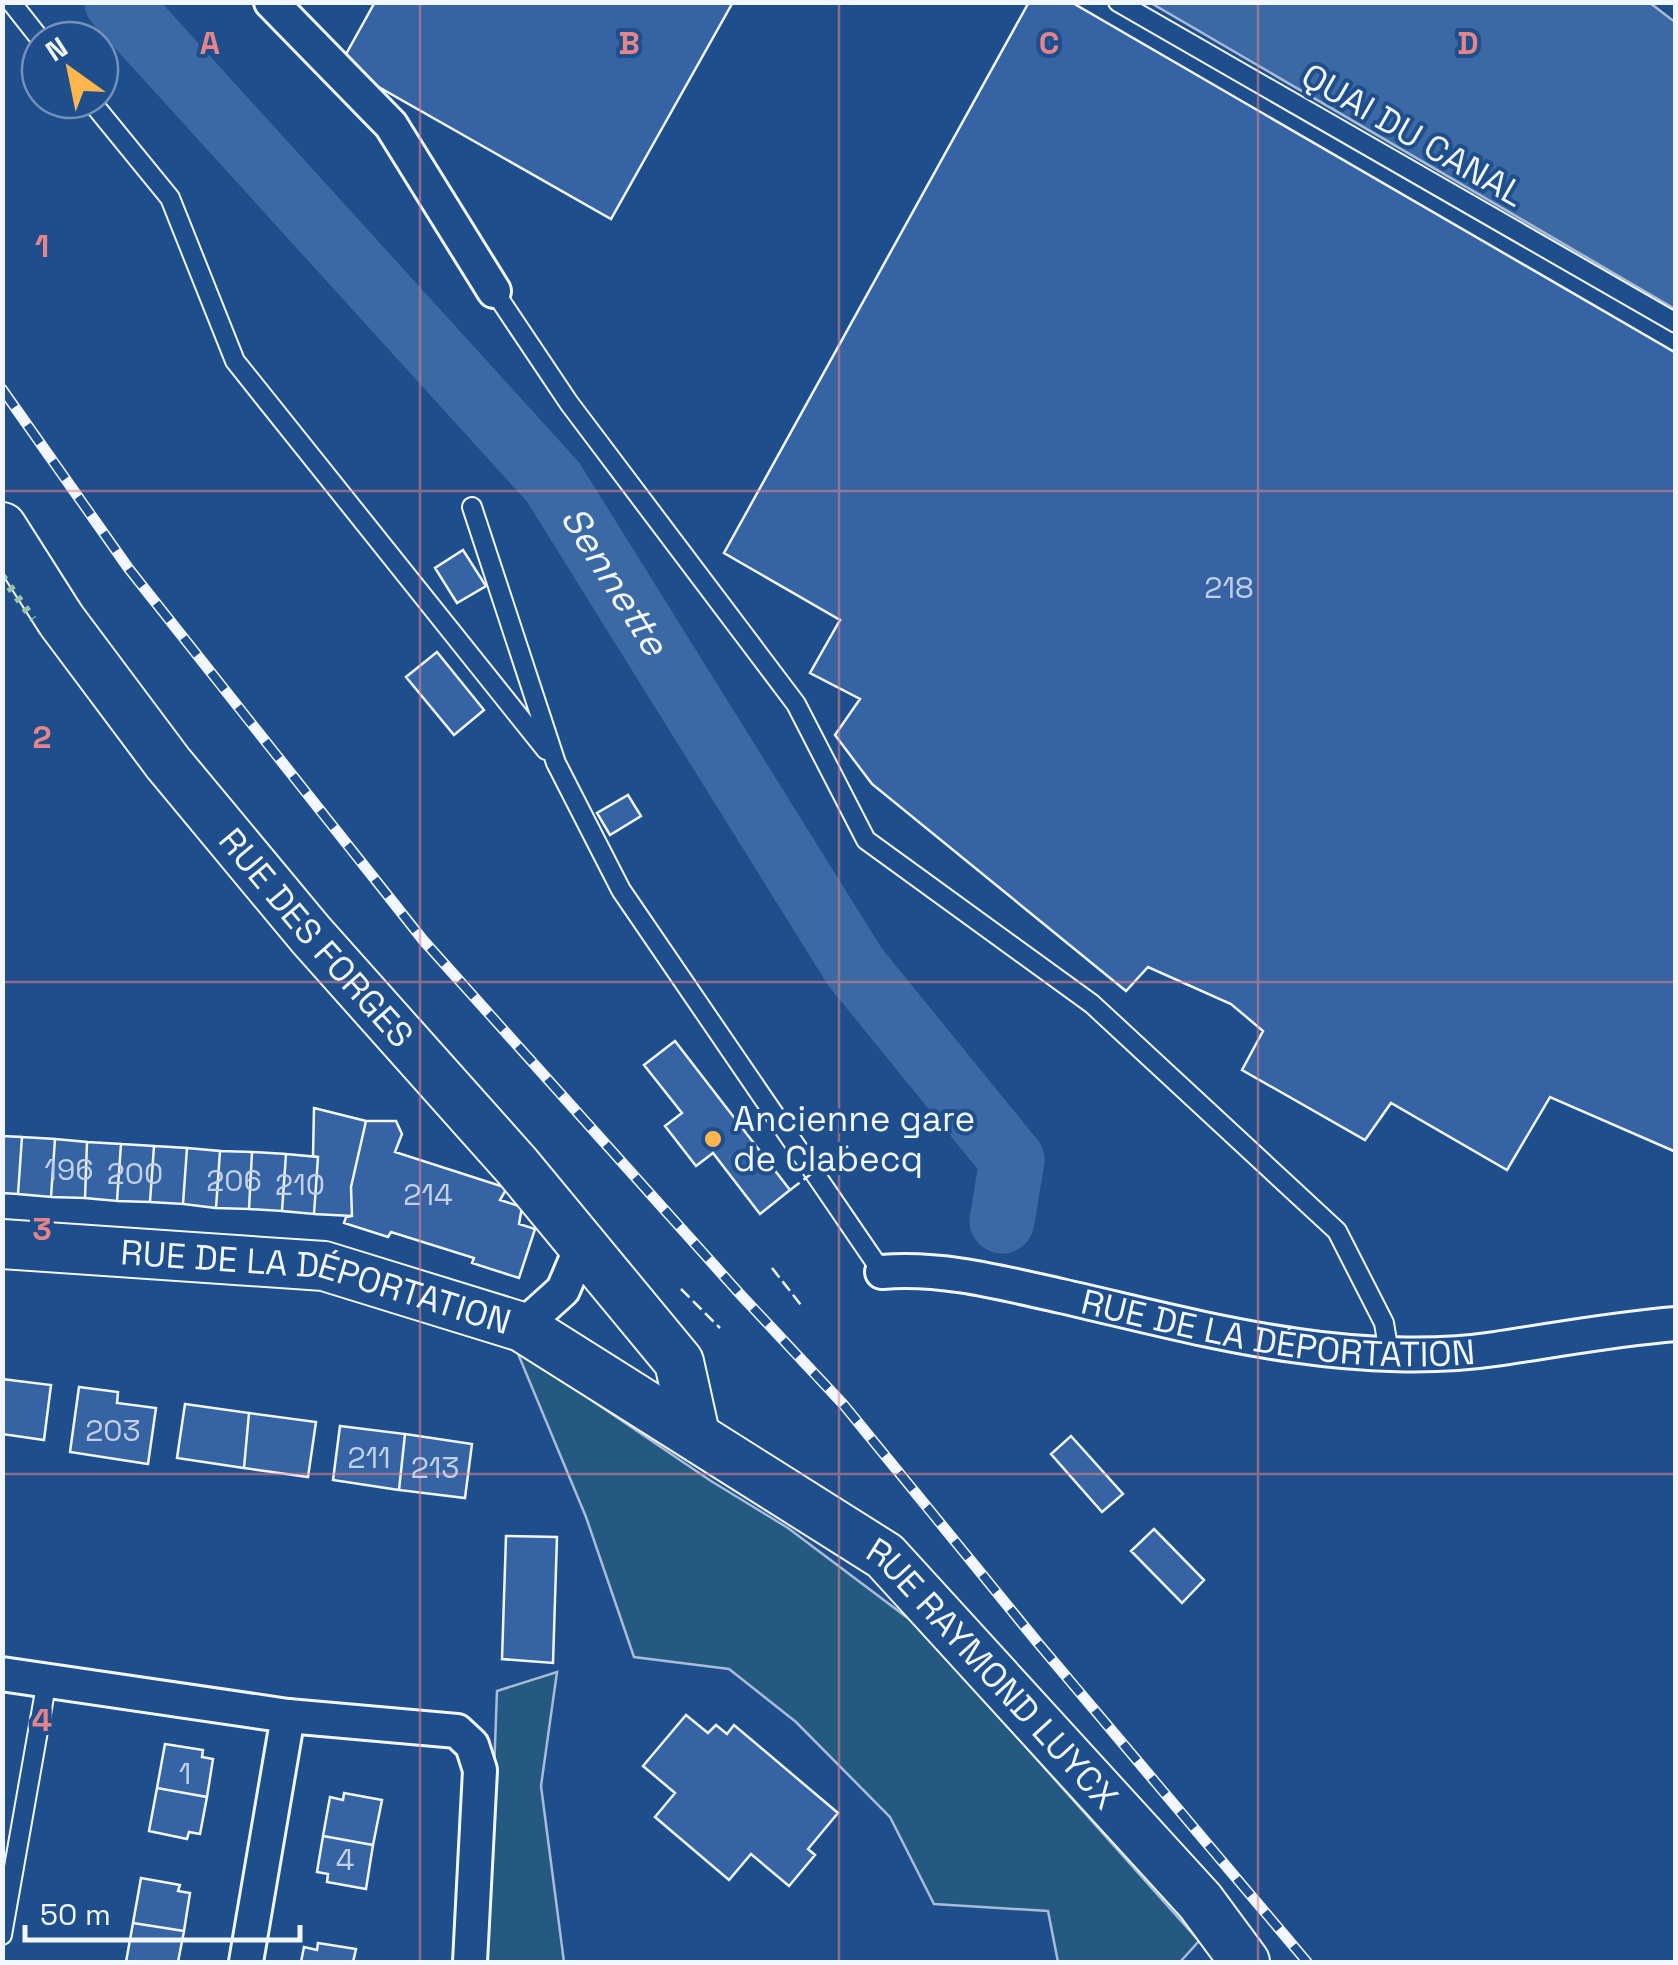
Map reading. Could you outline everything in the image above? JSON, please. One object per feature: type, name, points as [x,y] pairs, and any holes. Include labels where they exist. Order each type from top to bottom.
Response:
[{"type":"main road","name":"RUE DES FORGES","points":[[2,527],[61,620],[168,764],[278,896],[517,1166],[679,1362],[695,1434]]},
{"type":"main road","name":"RUE DE LA DÉPORTATION","points":[[2,1244],[324,1266],[522,1327]]},
{"type":"main road","name":"RUE RAYMOND LUYCX","points":[[522,1327],[884,1556],[1200,1901],[1245,1962]]},
{"type":"street","points":[[271,2],[391,125],[494,291]]},
{"type":"street","name":"RUE DE LA DÉPORTATION","points":[[522,1327],[563,1290],[582,1245]]},
{"type":"street","name":"RUE DE LA DÉPORTATION","points":[[882,1272],[940,1272],[987,1279],[1222,1334],[1303,1347],[1388,1353],[1492,1350],[1604,1330],[1676,1324]]},
{"type":"street","points":[[2,1674],[288,1716],[457,1731],[472,1746],[480,1770],[470,1962]]},
{"type":"street","points":[[246,1962],[288,1716]]},
{"type":"lane","name":"QUAI DU CANAL","points":[[1118,2],[1676,323]]},
{"type":"lane","points":[[106,120],[170,198],[236,361],[556,762]]},
{"type":"lane","points":[[494,291],[569,404],[796,704],[866,840],[1092,1004],[1338,1232],[1384,1323],[1388,1353]]},
{"type":"lane","points":[[472,507],[556,762],[621,890],[882,1272]]},
{"type":"lane","points":[[2,1934],[48,1680]]},
{"type":"shaded area","points":[[1151,3],[1650,3],[1675,22],[1675,309]]},
{"type":"shaded area","points":[[516,1349],[711,1481],[788,1528],[917,1625],[1199,1941],[1180,1962],[1058,1962],[1048,1911],[934,1904],[890,1817],[796,1722],[729,1669],[634,1657],[586,1517]]},
{"type":"shaded area","points":[[557,1672],[541,1786],[564,1962],[487,1962],[497,1691]]},
{"type":"building","points":[[375,2],[733,2],[611,219],[340,65]]},
{"type":"building","points":[[1029,2],[1071,2],[1676,353],[1676,1152],[1550,1097],[1507,1170],[1391,1103],[1365,1140],[1242,1070],[1263,1031],[1231,1004],[1148,967],[1126,991],[872,784],[835,735],[860,699],[810,673],[840,620],[724,553]]},
{"type":"building","points":[[463,550],[486,586],[457,603],[435,568]]},
{"type":"building","points":[[437,652],[484,710],[454,735],[406,677]]},
{"type":"building","points":[[628,795],[641,816],[610,835],[597,813]]},
{"type":"building","name":"Ancienne gare de Clabecq","points":[[675,1041],[790,1190],[760,1214],[713,1153],[696,1166],[665,1126],[682,1113],[644,1065]]},
{"type":"building","points":[[314,1108],[366,1121],[351,1187],[352,1216],[314,1214],[318,1157],[313,1156]]},
{"type":"building","points":[[366,1121],[396,1121],[402,1134],[395,1152],[507,1188],[500,1200],[522,1207],[519,1224],[535,1229],[519,1278],[472,1263],[474,1258],[391,1232],[388,1237],[344,1223],[346,1217],[352,1216],[351,1187]]},
{"type":"building","points":[[2,1136],[22,1137],[18,1194],[2,1193]]},
{"type":"building","points":[[22,1137],[55,1139],[51,1197],[18,1194]]},
{"type":"building","points":[[55,1139],[87,1142],[85,1198],[51,1197]]},
{"type":"building","points":[[87,1142],[121,1144],[117,1201],[85,1198]]},
{"type":"building","points":[[121,1144],[154,1146],[150,1202],[117,1201]]},
{"type":"building","points":[[154,1146],[187,1148],[183,1204],[150,1202]]},
{"type":"building","points":[[187,1148],[220,1151],[216,1208],[183,1204]]},
{"type":"building","points":[[220,1151],[252,1152],[249,1209],[216,1208]]},
{"type":"building","points":[[252,1152],[286,1154],[282,1211],[249,1209]]},
{"type":"building","points":[[286,1154],[318,1157],[314,1214],[282,1211]]},
{"type":"building","points":[[2,1379],[51,1385],[44,1440],[2,1434]]},
{"type":"building","points":[[79,1387],[118,1392],[117,1403],[156,1408],[148,1464],[70,1452]]},
{"type":"building","points":[[185,1404],[249,1413],[244,1468],[177,1458]]},
{"type":"building","points":[[249,1413],[316,1422],[308,1477],[244,1468]]},
{"type":"building","points":[[340,1426],[405,1434],[399,1490],[333,1480]]},
{"type":"building","points":[[405,1434],[472,1444],[465,1498],[399,1490]]},
{"type":"building","points":[[1071,1436],[1123,1494],[1102,1512],[1051,1454]]},
{"type":"building","points":[[1154,1529],[1204,1580],[1182,1603],[1131,1551]]},
{"type":"building","points":[[506,1536],[557,1537],[553,1663],[502,1659]]},
{"type":"building","points":[[686,1715],[708,1733],[716,1725],[727,1734],[734,1725],[838,1813],[808,1849],[815,1855],[789,1886],[751,1854],[729,1880],[655,1817],[675,1793],[643,1766]]},
{"type":"building","points":[[165,1744],[203,1750],[202,1757],[213,1759],[207,1797],[157,1788]]},
{"type":"building","points":[[157,1788],[207,1797],[200,1834],[189,1832],[187,1839],[149,1831]]},
{"type":"building","points":[[344,1793],[382,1800],[373,1845],[323,1836],[330,1797],[343,1800]]},
{"type":"building","points":[[323,1836],[373,1845],[366,1889],[327,1882],[328,1874],[317,1872]]},
{"type":"building","points":[[141,1878],[180,1885],[178,1891],[190,1893],[184,1931],[133,1923]]},
{"type":"building","points":[[133,1923],[184,1931],[178,1962],[126,1962]]},
{"type":"building","points":[[318,1943],[356,1949],[353,1962],[301,1962],[304,1947],[317,1950]]},
{"type":"waterway","name":"Sennette","points":[[117,2],[553,482],[855,967],[1012,1160],[1002,1221]]},
{"type":"railway","points":[[2,389],[129,569],[423,940],[843,1404],[1307,1962]]},
{"type":"hedge","points":[[2,576],[33,619]]},
{"type":"fence","points":[[790,1190],[848,1146]]},
{"type":"fence","points":[[772,1268],[801,1305]]},
{"type":"fence","points":[[681,1289],[720,1328]]},
{"type":"place","name":"Ancienne gare de Clabecq","points":[[713,1139]]}]
